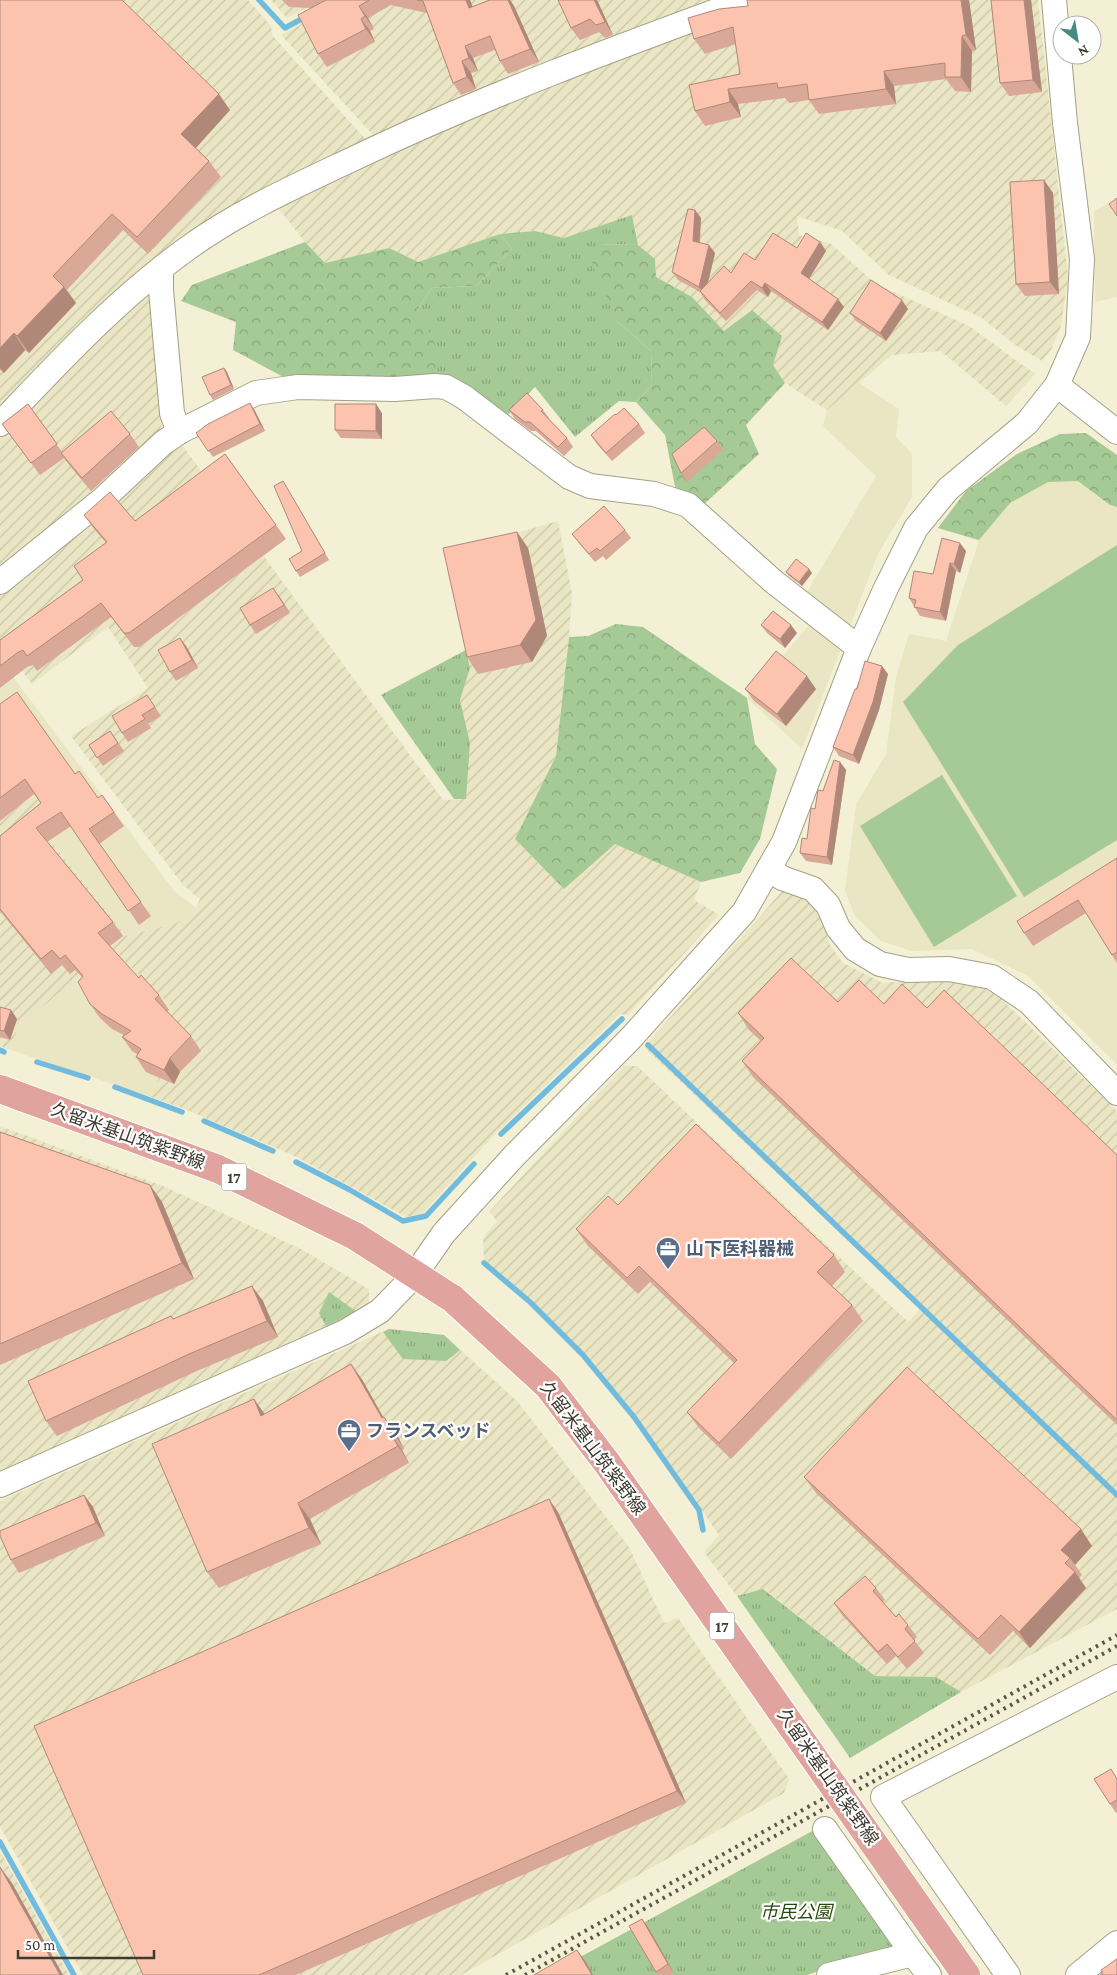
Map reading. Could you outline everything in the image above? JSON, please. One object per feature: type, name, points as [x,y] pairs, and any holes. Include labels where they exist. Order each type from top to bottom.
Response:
[{"type":"main road","name":"久留米基山筑紫野線","points":[[0,1090],[218,1169],[355,1236],[414,1276],[453,1299],[548,1386],[608,1463],[966,1975]]},
{"type":"street","points":[[0,424],[103,316],[161,269],[217,228],[310,179],[377,147],[479,103],[746,0]]},
{"type":"street","points":[[0,1485],[345,1332],[380,1311],[414,1276],[444,1233],[514,1156],[630,1040],[744,912],[784,842],[859,648],[916,528],[948,489],[1028,423],[1057,385],[1078,337],[1082,259],[1065,123],[1054,0]]},
{"type":"street","points":[[161,269],[161,290],[172,413],[179,432]]},
{"type":"street","points":[[1057,385],[1117,432]]},
{"type":"street","points":[[0,582],[103,499],[163,443],[179,432],[256,393],[298,386],[395,389],[436,386],[446,387],[464,397],[570,477],[590,486],[654,494],[688,506],[774,582],[859,648]]},
{"type":"street","points":[[769,868],[782,878],[813,888],[828,905],[838,928],[855,948],[880,964],[908,970],[949,969],[992,977],[1029,1002],[1117,1092]]},
{"type":"street","points":[[1008,1975],[883,1796],[1117,1677]]},
{"type":"street","points":[[825,1828],[929,1975]]},
{"type":"street","points":[[1078,1975],[1117,1944]]},
{"type":"street","points":[[829,1975],[913,1954]]},
{"type":"shaded area","points":[[0,0],[248,0],[271,26],[272,35],[367,141],[197,229],[105,301],[0,409]]},
{"type":"shaded area","points":[[271,0],[321,0],[287,18]]},
{"type":"shaded area","points":[[347,0],[714,0],[375,137],[281,35]]},
{"type":"shaded area","points":[[772,0],[1038,0],[1068,278],[1061,326],[1052,348],[1042,361],[1015,345],[982,318],[889,275],[842,231],[797,216],[799,235],[831,244],[876,284],[969,326],[1035,374],[1006,406],[941,351],[892,355],[827,410],[785,383],[773,365],[751,310],[724,332],[692,297],[656,277],[655,259],[638,245],[632,215],[564,238],[535,231],[500,234],[418,262],[389,248],[325,263],[305,242],[279,209],[478,114]]},
{"type":"shaded area","points":[[1117,199],[1117,297],[1095,302],[1094,211]]},
{"type":"shaded area","points":[[153,291],[164,420],[154,444],[0,572],[0,439],[114,321]]},
{"type":"shaded area","points":[[859,383],[899,409],[896,437],[912,454],[912,497],[878,554],[802,749],[747,698],[814,619],[803,599],[876,476],[823,426],[827,410]]},
{"type":"shaded area","points":[[1086,433],[1117,455],[1117,1065],[1028,976],[972,949],[912,951],[881,941],[855,916],[845,891],[856,805],[886,754],[896,677],[909,634],[946,641],[979,541],[938,528],[966,491],[1017,454],[1060,434]]},
{"type":"shaded area","points":[[179,441],[443,800],[465,799],[470,743],[460,700],[470,668],[447,553],[558,521],[572,593],[556,756],[515,839],[564,889],[615,844],[701,882],[694,900],[719,915],[628,1015],[620,1014],[496,1133],[423,1213],[406,1217],[297,1157],[180,1107],[148,1096],[172,1057],[145,1037],[175,1010],[113,949],[21,1024],[8,1049],[0,1046],[0,742],[42,796],[31,816],[126,936],[177,923],[196,908],[200,899],[183,885],[71,736],[148,688],[108,627],[32,684],[0,642],[0,593]]},
{"type":"shaded area","points":[[0,660],[175,892],[196,908],[177,923],[126,936],[31,815],[0,742]]},
{"type":"shaded area","points":[[785,888],[817,904],[830,945],[843,963],[883,983],[947,977],[993,991],[1117,1111],[1117,1609],[961,1692],[935,1677],[875,1676],[764,1589],[737,1596],[704,1552],[719,1535],[636,1416],[586,1355],[532,1301],[484,1260],[483,1238],[497,1221],[489,1212],[624,1066],[637,1066],[908,1322],[920,1309],[644,1047]]},
{"type":"shaded area","points":[[113,948],[175,1010],[172,1057],[148,1096],[8,1049],[21,1024]]},
{"type":"shaded area","points":[[0,1126],[163,1186],[301,1249],[369,1289],[369,1306],[0,1473]]},
{"type":"shaded area","points":[[389,1329],[444,1335],[518,1402],[629,1547],[664,1623],[678,1618],[789,1779],[784,1793],[461,1975],[83,1975],[0,1826],[0,1501]]},
{"type":"shaded area","points":[[0,1851],[69,1975],[0,1975]]},
{"type":"green space","points":[[632,215],[638,245],[600,244],[617,321],[651,351],[652,385],[636,402],[619,401],[575,437],[535,387],[505,418],[437,376],[418,309],[432,288],[476,286],[512,249],[500,234],[535,231],[564,238]]},
{"type":"green space","points":[[500,234],[512,249],[476,286],[432,288],[418,309],[439,352],[437,376],[287,379],[233,350],[236,322],[181,301],[192,285],[305,242],[325,263],[389,248],[418,262]]},
{"type":"green space","points":[[599,244],[638,245],[655,259],[656,277],[692,297],[724,331],[752,310],[782,336],[773,365],[785,383],[746,425],[759,454],[702,506],[676,492],[665,435],[636,402],[652,385],[651,351],[617,321],[592,264]]},
{"type":"green space","points":[[1086,433],[1117,455],[1117,507],[1110,505],[1078,481],[1048,482],[1010,503],[979,540],[938,528],[966,491],[1017,454],[1060,434]]},
{"type":"green space","points":[[1117,545],[1117,840],[1024,897],[903,702],[958,645]]},
{"type":"green space","points":[[616,624],[643,627],[747,698],[755,744],[777,769],[760,839],[740,873],[701,882],[615,844],[564,889],[515,839],[556,756],[569,637],[588,636]]},
{"type":"green space","points":[[466,650],[470,668],[460,700],[470,743],[466,799],[454,799],[381,695]]},
{"type":"green space","points":[[942,775],[1017,896],[934,947],[860,826]]},
{"type":"green space","points":[[329,1292],[357,1312],[326,1326],[319,1313]]},
{"type":"green space","points":[[389,1329],[444,1335],[460,1350],[446,1361],[403,1359],[383,1332]]},
{"type":"green space","points":[[763,1589],[875,1676],[936,1677],[961,1692],[850,1758],[737,1596]]},
{"type":"green space","name":"市民公園","points":[[816,1829],[903,1949],[836,1965],[807,1975],[547,1975]]},
{"type":"building","points":[[0,0],[122,0],[219,94],[181,134],[209,161],[137,237],[112,214],[53,276],[64,287],[17,336],[14,333],[0,348]]},
{"type":"building","points":[[326,0],[369,0],[359,6],[365,16],[361,19],[366,29],[318,54],[298,15]]},
{"type":"building","points":[[417,0],[466,0],[469,8],[490,0],[508,0],[530,49],[500,61],[490,36],[465,46],[469,58],[462,61],[467,77],[453,83],[423,1]]},
{"type":"building","points":[[558,0],[594,0],[605,22],[596,25],[590,19],[571,28]]},
{"type":"building","points":[[747,0],[961,0],[966,35],[962,36],[961,77],[945,77],[945,63],[884,71],[886,89],[809,100],[807,84],[778,88],[777,83],[728,89],[730,102],[695,111],[689,85],[740,74],[733,27],[694,39],[688,18],[719,9],[748,6]]},
{"type":"building","points":[[991,0],[1024,0],[1033,80],[1000,83]]},
{"type":"building","points":[[1044,180],[1050,282],[1016,284],[1010,182]]},
{"type":"building","points":[[1117,198],[1117,216],[1109,204]]},
{"type":"building","points":[[688,209],[695,210],[693,241],[709,245],[699,287],[672,272]]},
{"type":"building","points":[[773,233],[797,248],[806,233],[820,242],[801,273],[838,299],[822,322],[765,283],[762,288],[751,281],[720,313],[700,291],[724,266],[731,273],[744,253],[755,260]]},
{"type":"building","points":[[871,280],[902,300],[880,333],[850,313]]},
{"type":"building","points":[[224,368],[231,385],[210,395],[202,377]]},
{"type":"building","points":[[527,393],[567,438],[558,447],[530,422],[525,422],[509,410]]},
{"type":"building","points":[[250,403],[260,424],[208,451],[196,433],[208,424]]},
{"type":"building","points":[[28,404],[57,444],[31,463],[2,424]]},
{"type":"building","points":[[335,404],[376,404],[376,431],[335,430]]},
{"type":"building","points":[[624,408],[639,424],[606,453],[591,435]]},
{"type":"building","points":[[111,411],[130,434],[82,478],[61,453]]},
{"type":"building","points":[[704,427],[717,441],[681,473],[672,454]]},
{"type":"building","points":[[225,454],[276,525],[129,633],[124,633],[101,603],[27,656],[23,650],[0,666],[0,640],[83,580],[74,566],[107,542],[84,515],[110,492],[135,521]]},
{"type":"building","points":[[283,481],[325,553],[296,571],[289,559],[302,551],[274,486]]},
{"type":"building","points":[[604,506],[625,530],[600,551],[597,548],[589,554],[572,534]]},
{"type":"building","points":[[517,532],[536,620],[520,645],[467,657],[443,548]]},
{"type":"building","points":[[942,538],[960,543],[954,564],[950,563],[940,612],[914,607],[916,600],[909,598],[914,571],[933,574]]},
{"type":"building","points":[[796,559],[809,569],[799,582],[786,572]]},
{"type":"building","points":[[273,588],[284,605],[250,625],[240,608]]},
{"type":"building","points":[[773,611],[791,625],[780,639],[761,625]]},
{"type":"building","points":[[180,638],[192,660],[170,672],[158,650]]},
{"type":"building","points":[[776,651],[807,676],[777,714],[745,689]]},
{"type":"building","points":[[865,661],[882,666],[873,702],[853,755],[833,747],[855,689],[857,689]]},
{"type":"building","points":[[17,692],[75,774],[79,771],[98,798],[102,795],[114,812],[89,829],[141,902],[128,911],[61,812],[36,828],[113,922],[98,933],[139,978],[141,975],[159,995],[155,999],[191,1036],[170,1058],[164,1070],[136,1057],[141,1049],[122,1037],[131,1031],[102,1014],[90,1004],[78,982],[83,976],[65,955],[60,959],[52,950],[41,959],[0,909],[0,836],[41,803],[25,779],[0,798],[0,704]]},
{"type":"building","points":[[147,695],[155,707],[142,715],[145,719],[122,733],[112,716]]},
{"type":"building","points":[[110,731],[118,743],[97,758],[89,745]]},
{"type":"building","points":[[834,760],[840,762],[827,857],[800,853],[802,838],[807,839],[811,808],[815,809],[818,790],[823,791]]},
{"type":"building","points":[[1117,858],[1117,952],[1112,955],[1078,900],[1024,933],[1017,921]]},
{"type":"building","points":[[791,958],[838,1002],[859,980],[884,1004],[902,984],[927,1008],[944,990],[1117,1155],[1117,1420],[742,1061],[764,1038],[738,1013]]},
{"type":"building","points":[[0,1007],[11,1010],[4,1031],[0,1030]]},
{"type":"building","points":[[696,1124],[834,1255],[817,1272],[852,1305],[719,1443],[687,1412],[737,1360],[639,1266],[627,1278],[576,1229],[608,1196],[618,1205]]},
{"type":"building","points":[[0,1132],[150,1185],[182,1263],[0,1344]]},
{"type":"building","points":[[252,1286],[267,1321],[189,1354],[46,1421],[28,1381],[171,1316],[173,1319]]},
{"type":"building","points":[[351,1364],[382,1418],[384,1417],[393,1432],[390,1433],[398,1446],[298,1503],[309,1528],[207,1572],[152,1444],[254,1399],[261,1416]]},
{"type":"building","points":[[907,1367],[1081,1529],[1061,1550],[1070,1558],[1065,1563],[1075,1572],[1019,1632],[1001,1615],[978,1639],[804,1477]]},
{"type":"building","points":[[84,1495],[96,1523],[11,1560],[0,1536],[0,1531]]},
{"type":"building","points":[[549,1499],[677,1791],[259,1975],[143,1975],[34,1726]]},
{"type":"building","points":[[865,1576],[876,1588],[873,1591],[896,1617],[899,1614],[908,1625],[905,1629],[915,1641],[898,1657],[887,1644],[878,1652],[834,1603]]},
{"type":"building","points":[[1111,1769],[1117,1779],[1117,1800],[1110,1804],[1094,1779]]},
{"type":"building","points":[[0,1867],[60,1975],[0,1975]]},
{"type":"building","points":[[642,1919],[668,1964],[656,1972],[629,1926]]},
{"type":"building","points":[[577,1950],[592,1975],[534,1975]]},
{"type":"building","points":[[1117,1959],[1117,1975],[1100,1975],[1103,1973],[1101,1970]]},
{"type":"waterway","points":[[259,0],[285,28],[307,16]]},
{"type":"waterway","points":[[501,1134],[622,1019]]},
{"type":"waterway","points":[[648,1045],[1117,1495]]},
{"type":"waterway","points":[[0,1050],[4,1052]]},
{"type":"waterway","points":[[37,1062],[88,1078]]},
{"type":"waterway","points":[[115,1087],[182,1112]]},
{"type":"waterway","points":[[204,1121],[273,1151]]},
{"type":"waterway","points":[[296,1162],[350,1190],[403,1221],[426,1216],[474,1164]]},
{"type":"waterway","points":[[484,1263],[530,1302],[583,1355],[634,1417],[699,1510],[703,1530]]},
{"type":"waterway","points":[[0,1842],[74,1975]]},
{"type":"railway","points":[[506,1975],[1117,1635]]},
{"type":"railway","points":[[525,1975],[1117,1646]]},
{"type":"place","name":"山下医科器械","points":[[668,1270]]},
{"type":"place","name":"フランスベッド","points":[[349,1452]]}]
